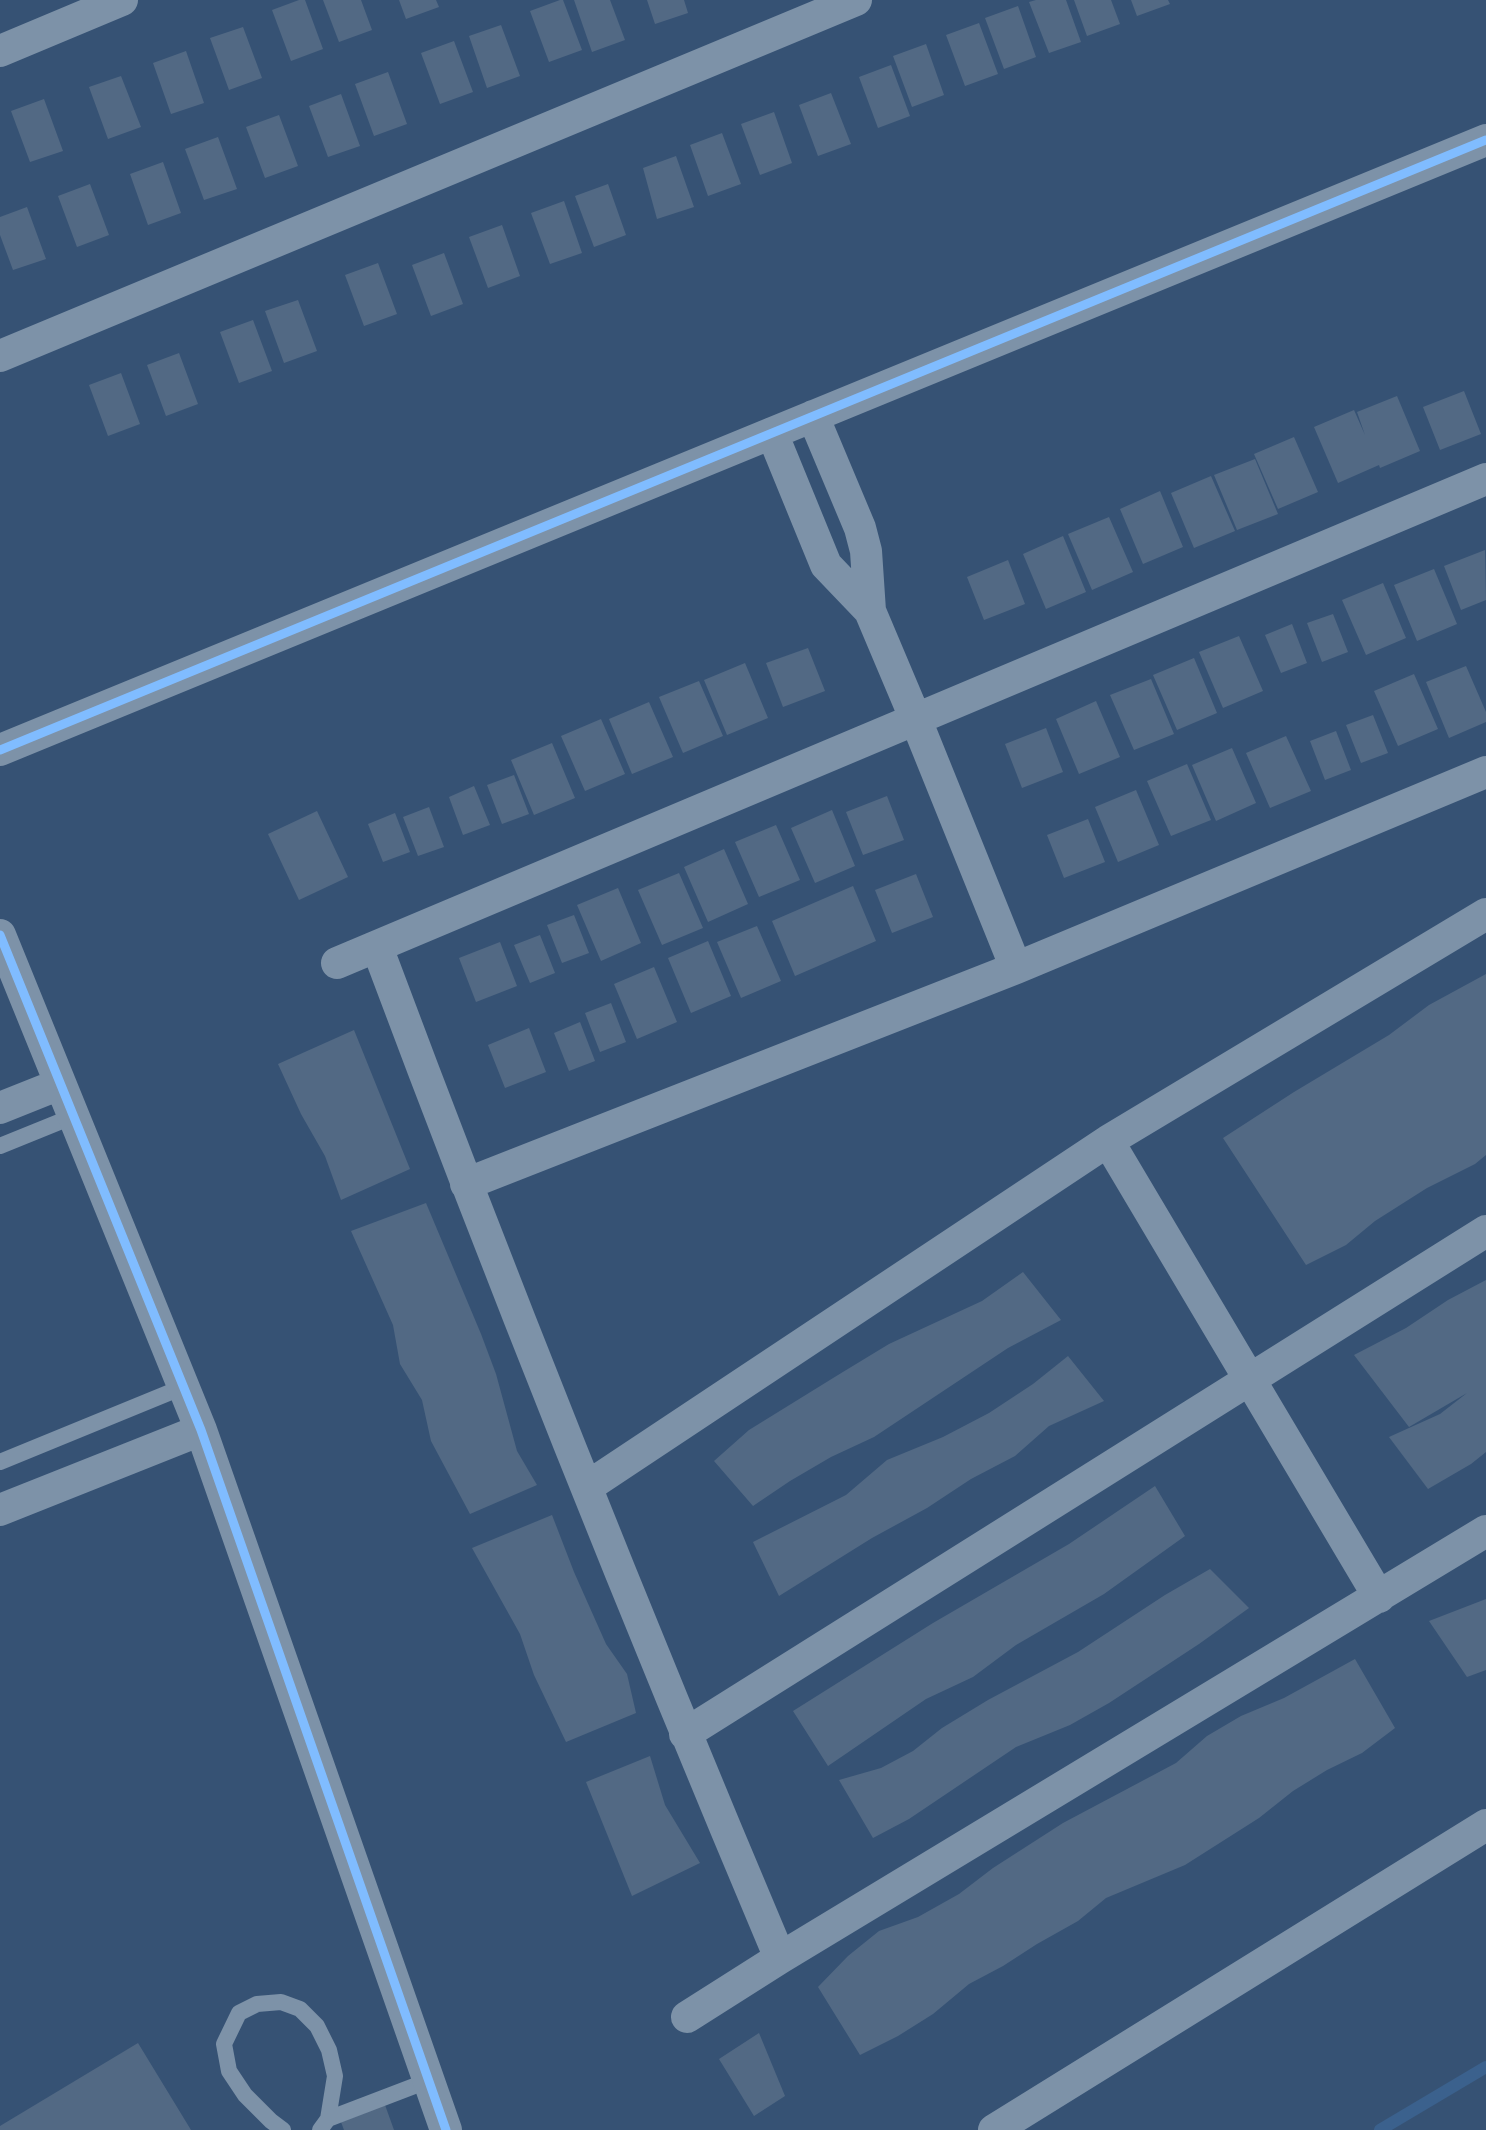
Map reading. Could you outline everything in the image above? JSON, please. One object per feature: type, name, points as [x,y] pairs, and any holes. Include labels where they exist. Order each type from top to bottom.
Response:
[{"type":"street","points":[[0,51],[122,0]]},
{"type":"street","points":[[0,356],[856,0]]},
{"type":"street","points":[[0,750],[1486,140]]},
{"type":"street","points":[[813,416],[860,528],[866,551],[870,611],[1016,968]]},
{"type":"street","points":[[772,433],[826,565],[870,611]]},
{"type":"street","points":[[337,963],[1486,479]]},
{"type":"street","points":[[466,1184],[1016,968],[1486,772]]},
{"type":"street","points":[[587,1487],[1108,1140],[1486,914]]},
{"type":"street","points":[[0,935],[201,1430],[446,2130]]},
{"type":"street","points":[[377,947],[466,1184],[685,1734],[780,1958]]},
{"type":"street","points":[[0,1108],[60,1084]]},
{"type":"street","points":[[1108,1140],[1379,1597]]},
{"type":"street","points":[[685,1734],[1486,1231]]},
{"type":"street","points":[[0,1510],[201,1430]]},
{"type":"street","points":[[687,2017],[1486,1531]]},
{"type":"street","points":[[994,2130],[1486,1825]]},
{"type":"lane","points":[[0,1146],[74,1116]]},
{"type":"lane","points":[[0,1462],[183,1387]]},
{"type":"lane","points":[[284,2130],[245,2095],[229,2071],[224,2044],[239,2012],[257,2004],[281,2001],[300,2009],[317,2026],[329,2050],[335,2076],[324,2125]]},
{"type":"lane","points":[[324,2125],[430,2080]]},
{"type":"building","points":[[305,0],[323,49],[291,61],[272,10]]},
{"type":"building","points":[[323,0],[361,0],[372,30],[339,42]]},
{"type":"building","points":[[399,0],[436,0],[439,7],[406,19]]},
{"type":"building","points":[[563,0],[582,50],[549,62],[530,11]]},
{"type":"building","points":[[574,0],[610,0],[625,40],[592,52]]},
{"type":"building","points":[[647,0],[684,0],[688,13],[655,24]]},
{"type":"building","points":[[1066,0],[1081,42],[1049,53],[1029,2]]},
{"type":"building","points":[[1074,0],[1111,0],[1120,24],[1087,36]]},
{"type":"building","points":[[1131,0],[1168,0],[1170,4],[1137,16]]},
{"type":"building","points":[[1018,6],[1036,57],[1004,69],[985,18]]},
{"type":"building","points":[[979,23],[998,74],[965,86],[946,35]]},
{"type":"building","points":[[501,25],[520,76],[487,88],[469,36]]},
{"type":"building","points":[[243,27],[262,78],[229,90],[210,38]]},
{"type":"building","points":[[454,41],[473,92],[440,104],[421,53]]},
{"type":"building","points":[[926,44],[944,95],[912,107],[893,56]]},
{"type":"building","points":[[186,51],[204,103],[171,114],[153,63]]},
{"type":"building","points":[[891,65],[910,116],[878,128],[859,77]]},
{"type":"building","points":[[388,72],[407,124],[374,136],[355,84]]},
{"type":"building","points":[[121,76],[141,127],[108,139],[89,87]]},
{"type":"building","points":[[831,93],[851,144],[818,156],[799,105]]},
{"type":"building","points":[[341,94],[360,146],[328,157],[309,106]]},
{"type":"building","points":[[44,99],[63,151],[30,162],[11,111]]},
{"type":"building","points":[[774,112],[792,163],[760,175],[741,124]]},
{"type":"building","points":[[279,115],[298,166],[265,178],[246,127]]},
{"type":"building","points":[[722,133],[741,184],[708,196],[690,145]]},
{"type":"building","points":[[218,137],[237,189],[204,200],[185,149]]},
{"type":"building","points":[[676,156],[694,207],[657,219],[643,168]]},
{"type":"building","points":[[163,162],[181,213],[148,225],[130,174]]},
{"type":"building","points":[[90,184],[109,235],[77,247],[58,196]]},
{"type":"building","points":[[608,184],[626,235],[594,247],[575,196]]},
{"type":"building","points":[[564,201],[582,253],[550,264],[531,213]]},
{"type":"building","points":[[27,207],[46,259],[13,270],[0,235],[0,217]]},
{"type":"building","points":[[502,225],[520,276],[488,288],[469,237]]},
{"type":"building","points":[[444,253],[463,304],[431,316],[412,265]]},
{"type":"building","points":[[378,263],[397,314],[364,326],[345,275]]},
{"type":"building","points":[[298,300],[317,351],[284,363],[265,311]]},
{"type":"building","points":[[253,320],[272,371],[239,383],[220,332]]},
{"type":"building","points":[[179,353],[198,404],[166,416],[147,365]]},
{"type":"building","points":[[121,373],[140,424],[108,436],[89,385]]},
{"type":"building","points":[[1464,391],[1481,434],[1440,450],[1423,407]]},
{"type":"building","points":[[1397,396],[1420,451],[1338,483],[1314,427],[1354,410],[1365,435],[1357,412]]},
{"type":"building","points":[[1294,437],[1318,492],[1278,509],[1254,454]]},
{"type":"building","points":[[1255,459],[1278,514],[1237,530],[1214,475]]},
{"type":"building","points":[[1211,476],[1235,531],[1194,548],[1171,493]]},
{"type":"building","points":[[1160,491],[1183,547],[1143,564],[1120,509]]},
{"type":"building","points":[[1109,517],[1133,572],[1092,590],[1068,534]]},
{"type":"building","points":[[1063,536],[1086,592],[1046,609],[1023,554]]},
{"type":"building","points":[[1485,550],[1486,600],[1461,610],[1444,566]]},
{"type":"building","points":[[1008,560],[1025,604],[984,620],[967,577]]},
{"type":"building","points":[[1434,569],[1457,624],[1417,641],[1394,585]]},
{"type":"building","points":[[1383,583],[1406,638],[1366,655],[1342,600]]},
{"type":"building","points":[[1333,614],[1348,652],[1322,662],[1307,623]]},
{"type":"building","points":[[1292,624],[1307,663],[1281,673],[1265,635]]},
{"type":"building","points":[[1239,636],[1263,691],[1223,708],[1199,652]]},
{"type":"building","points":[[808,648],[825,691],[783,707],[766,663]]},
{"type":"building","points":[[1194,658],[1217,713],[1177,730],[1153,675]]},
{"type":"building","points":[[745,663],[768,718],[727,735],[704,680]]},
{"type":"building","points":[[1466,666],[1486,712],[1486,722],[1449,738],[1426,682]]},
{"type":"building","points":[[1414,674],[1438,729],[1398,746],[1374,691]]},
{"type":"building","points":[[1151,679],[1174,734],[1134,750],[1110,695]]},
{"type":"building","points":[[699,681],[723,736],[683,753],[659,697]]},
{"type":"building","points":[[1096,701],[1120,757],[1079,774],[1056,719]]},
{"type":"building","points":[[649,702],[673,757],[632,774],[609,719]]},
{"type":"building","points":[[1373,715],[1388,753],[1361,763],[1346,725]]},
{"type":"building","points":[[601,719],[625,774],[585,791],[561,736]]},
{"type":"building","points":[[1046,728],[1063,772],[1022,788],[1005,744]]},
{"type":"building","points":[[1336,731],[1351,770],[1325,780],[1310,741]]},
{"type":"building","points":[[1286,736],[1311,791],[1270,808],[1246,753]]},
{"type":"building","points":[[552,743],[575,798],[534,815],[511,760]]},
{"type":"building","points":[[1232,748],[1256,803],[1216,821],[1192,765]]},
{"type":"building","points":[[1187,764],[1211,820],[1171,836],[1147,781]]},
{"type":"building","points":[[514,775],[529,814],[502,824],[487,785]]},
{"type":"building","points":[[474,786],[490,825],[463,835],[449,797]]},
{"type":"building","points":[[1136,790],[1159,845],[1118,862],[1095,807]]},
{"type":"building","points":[[887,796],[904,840],[863,855],[846,812]]},
{"type":"building","points":[[429,807],[444,847],[418,856],[403,817]]},
{"type":"building","points":[[832,810],[855,866],[815,883],[791,828]]},
{"type":"building","points":[[317,811],[348,877],[299,900],[268,834]]},
{"type":"building","points":[[395,813],[410,852],[383,862],[368,824]]},
{"type":"building","points":[[1088,819],[1105,862],[1064,878],[1047,835]]},
{"type":"building","points":[[776,825],[800,880],[759,897],[735,842]]},
{"type":"building","points":[[724,849],[748,904],[708,922],[684,867]]},
{"type":"building","points":[[679,873],[703,928],[662,945],[638,890]]},
{"type":"building","points":[[916,874],[933,917],[892,933],[875,890]]},
{"type":"building","points":[[853,886],[876,941],[795,976],[772,921]]},
{"type":"building","points":[[618,888],[641,943],[601,961],[577,905]]},
{"type":"building","points":[[574,915],[589,953],[562,963],[547,925]]},
{"type":"building","points":[[757,926],[781,981],[741,998],[717,942]]},
{"type":"building","points":[[540,935],[555,973],[530,983],[514,945]]},
{"type":"building","points":[[708,941],[731,996],[691,1013],[668,958]]},
{"type":"building","points":[[500,942],[517,986],[476,1002],[459,958]]},
{"type":"building","points":[[654,967],[677,1022],[637,1039],[614,984]]},
{"type":"building","points":[[1486,974],[1486,1155],[1475,1164],[1427,1188],[1375,1221],[1346,1245],[1306,1265],[1223,1138],[1389,1035],[1429,1005]]},
{"type":"building","points":[[611,1003],[626,1042],[600,1052],[585,1013]]},
{"type":"building","points":[[580,1022],[595,1061],[569,1071],[554,1033]]},
{"type":"building","points":[[529,1028],[546,1072],[505,1088],[488,1045]]},
{"type":"building","points":[[354,1030],[410,1169],[341,1200],[325,1156],[301,1114],[278,1064]]},
{"type":"building","points":[[426,1203],[496,1374],[517,1451],[537,1485],[470,1514],[431,1441],[422,1400],[400,1364],[393,1325],[351,1231]]},
{"type":"building","points":[[1023,1272],[1061,1320],[1008,1348],[874,1437],[831,1457],[753,1506],[714,1461],[749,1430],[838,1375],[889,1344],[982,1301]]},
{"type":"building","points":[[1486,1280],[1486,1452],[1428,1489],[1389,1437],[1440,1414],[1467,1393],[1409,1427],[1354,1355],[1406,1328],[1448,1300]]},
{"type":"building","points":[[1068,1356],[1104,1401],[1049,1426],[1015,1456],[971,1479],[779,1596],[753,1542],[846,1495],[887,1460],[943,1437],[989,1413],[1033,1384]]},
{"type":"building","points":[[1155,1486],[1185,1536],[1104,1594],[1016,1645],[973,1677],[926,1699],[828,1766],[793,1711],[933,1623],[1069,1544]]},
{"type":"building","points":[[552,1515],[606,1644],[627,1674],[636,1713],[566,1742],[534,1675],[520,1634],[472,1548]]},
{"type":"building","points":[[1210,1569],[1249,1608],[1109,1703],[1070,1725],[1016,1747],[909,1819],[873,1838],[839,1780],[881,1768],[913,1751],[942,1728],[1078,1652]]},
{"type":"building","points":[[1486,1599],[1486,1670],[1467,1677],[1429,1621]]},
{"type":"building","points":[[1355,1659],[1395,1728],[1362,1753],[1293,1791],[1259,1818],[1185,1865],[1106,1898],[1078,1921],[969,1984],[933,2014],[860,2055],[818,1987],[848,1956],[879,1931],[918,1917],[959,1894],[993,1868],[1063,1823],[1176,1763],[1207,1736]]},
{"type":"building","points":[[650,1756],[665,1805],[700,1863],[632,1896],[586,1782]]},
{"type":"building","points":[[759,2033],[785,2096],[754,2116],[719,2059]]},
{"type":"building","points":[[138,2043],[191,2130],[0,2130],[0,2126]]},
{"type":"building","points":[[385,2105],[394,2130],[344,2130],[341,2122]]},
{"type":"waterway","points":[[1380,2130],[1486,2067]]},
{"type":"cycle path","points":[[0,750],[1486,140]]},
{"type":"cycle path","points":[[0,935],[201,1430],[446,2130]]}]
